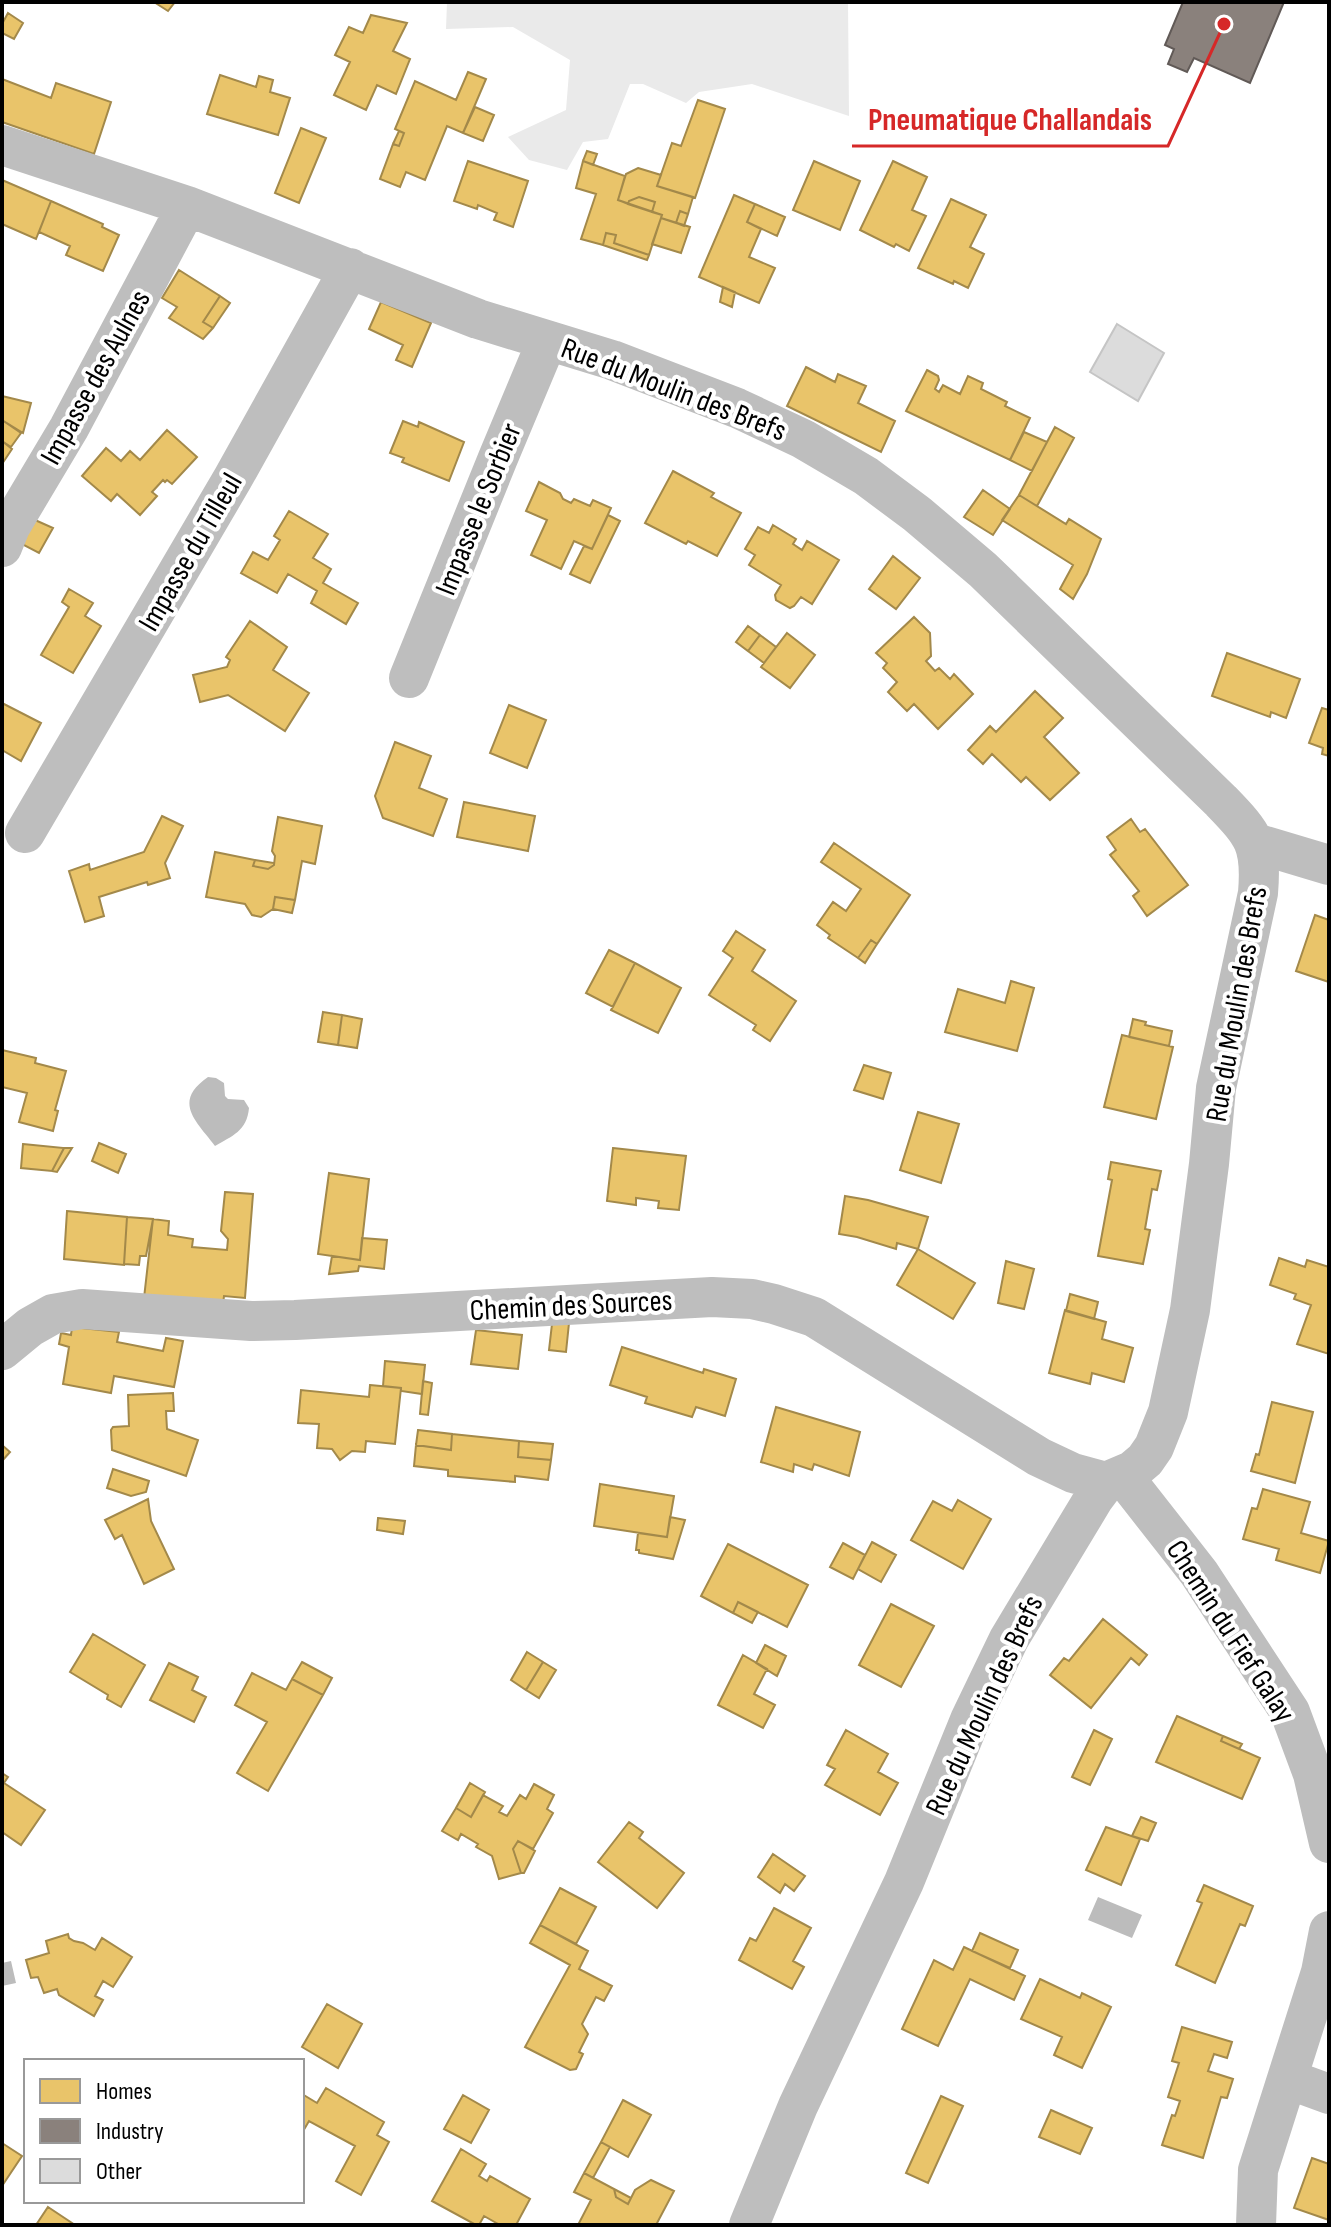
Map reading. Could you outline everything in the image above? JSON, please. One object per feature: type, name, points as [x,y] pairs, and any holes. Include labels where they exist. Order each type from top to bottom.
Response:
[{"type":"street","name":"Rue du Moulin des Brefs","points":[[2,145],[187,206],[478,319],[612,360],[737,408],[803,439],[866,476],[983,570],[1241,821],[1255,843],[1260,866],[1258,893],[1216,1088],[1190,1310],[1168,1412],[1154,1447],[1145,1460],[1115,1479],[1069,1539],[1009,1639],[970,1720],[904,1882],[798,2106],[749,2225]]},
{"type":"street","name":"Impasse des Aulnes","points":[[2,547],[10,527],[69,428],[187,206]]},
{"type":"street","name":"Impasse du Tilleul","points":[[25,833],[233,478],[350,268]]},
{"type":"street","name":"Impasse le Sorbier","points":[[409,678],[547,341]]},
{"type":"street","points":[[1255,843],[1329,865]]},
{"type":"street","name":"Chemin des Sources","points":[[2,1350],[30,1327],[53,1314],[82,1309],[251,1321],[712,1297],[752,1299],[814,1317],[1039,1457],[1073,1473],[1115,1479]]},
{"type":"street","name":"Chemin du Fief Galay","points":[[1115,1479],[1199,1573],[1290,1712],[1313,1774],[1329,1843]]},
{"type":"street","points":[[1256,2225],[1258,2170],[1321,1972],[1329,1931]]},
{"type":"street","points":[[1288,2079],[1329,2094]]},
{"type":"shaded area","points":[[447,2],[848,2],[849,116],[752,84],[699,92],[686,103],[643,84],[630,84],[608,139],[583,142],[567,170],[529,160],[508,137],[566,110],[570,60],[513,27],[446,29]]},
{"type":"shaded area","points":[[208,1077],[224,1083],[228,1099],[244,1100],[249,1108],[242,1127],[215,1146],[195,1120],[189,1103],[197,1086]]},
{"type":"shaded area","points":[[1098,1897],[1142,1915],[1132,1938],[1088,1920]]},
{"type":"shaded area","points":[[11,1961],[16,1983],[2,1986],[2,1963]]},
{"type":"building: Homes","points":[[154,2],[175,2],[168,11]]},
{"type":"building: Homes","points":[[8,13],[23,23],[14,39],[2,33],[2,24]]},
{"type":"building: Homes","points":[[371,15],[407,23],[393,51],[410,59],[396,94],[377,85],[366,110],[334,95],[350,62],[335,55],[349,27],[363,33]]},
{"type":"building: Homes","points":[[468,72],[486,79],[463,133],[447,126],[425,180],[406,172],[400,187],[380,179],[393,144],[399,146],[404,133],[395,129],[415,81],[456,100]]},
{"type":"building: Homes","points":[[220,75],[256,87],[259,76],[273,80],[270,92],[290,98],[278,135],[207,114]]},
{"type":"building: Homes","points":[[2,79],[51,98],[56,83],[111,102],[94,154],[2,122]]},
{"type":"building: Homes","points":[[698,100],[725,109],[695,198],[657,186],[672,143],[681,146]]},
{"type":"building: Homes","points":[[475,107],[494,115],[483,141],[463,133]]},
{"type":"building: Homes","points":[[301,128],[326,138],[299,203],[275,193]]},
{"type":"building: Homes","points":[[399,131],[404,133],[399,146],[393,144]]},
{"type":"building: Homes","points":[[587,151],[597,154],[593,165],[583,161]]},
{"type":"building: Homes","points":[[468,161],[528,181],[513,227],[494,220],[497,213],[478,205],[477,209],[454,201]]},
{"type":"building: Homes","points":[[583,161],[625,176],[618,200],[662,215],[649,255],[614,243],[616,235],[606,233],[603,245],[581,239],[596,194],[576,188]]},
{"type":"building: Homes","points":[[814,161],[860,181],[840,230],[793,210]]},
{"type":"building: Homes","points":[[893,161],[927,177],[912,210],[926,216],[909,251],[860,230]]},
{"type":"building: Homes","points":[[638,168],[661,175],[657,186],[693,197],[688,214],[680,211],[676,223],[652,212],[655,202],[639,197],[628,204],[618,200],[626,174]]},
{"type":"building: Homes","points":[[2,180],[51,201],[36,239],[2,224]]},
{"type":"building: Homes","points":[[734,195],[755,204],[747,222],[761,229],[749,257],[775,268],[759,303],[699,277]]},
{"type":"building: Homes","points":[[639,197],[655,202],[652,212],[628,204]]},
{"type":"building: Homes","points":[[951,199],[986,215],[970,247],[984,254],[968,288],[918,268]]},
{"type":"building: Homes","points":[[51,201],[103,224],[102,227],[119,235],[103,271],[66,255],[70,246],[39,232]]},
{"type":"building: Homes","points":[[755,204],[785,217],[777,236],[747,222]]},
{"type":"building: Homes","points":[[680,211],[688,214],[684,226],[676,223]]},
{"type":"building: Homes","points":[[661,218],[690,227],[681,253],[652,244]]},
{"type":"building: Homes","points":[[606,233],[616,235],[614,243],[649,255],[647,260],[603,245]]},
{"type":"building: Homes","points":[[179,270],[220,296],[203,322],[213,328],[203,339],[169,318],[177,307],[162,298]]},
{"type":"building: Homes","points":[[723,287],[735,292],[732,307],[720,302]]},
{"type":"building: Homes","points":[[220,296],[230,303],[213,328],[203,322]]},
{"type":"building: Homes","points":[[381,302],[431,323],[412,367],[396,360],[403,345],[369,329]]},
{"type":"building: Homes","points":[[806,367],[835,382],[838,374],[866,386],[858,403],[895,421],[881,452],[787,406]]},
{"type":"building: Homes","points":[[927,370],[938,376],[935,389],[939,392],[943,385],[960,394],[968,376],[983,383],[981,389],[1007,402],[1005,406],[1030,418],[1010,460],[906,411]]},
{"type":"building: Homes","points":[[2,396],[31,403],[23,433],[2,420]]},
{"type":"building: Homes","points":[[2,420],[21,433],[11,447],[2,441]]},
{"type":"building: Homes","points":[[403,421],[418,427],[419,422],[464,442],[449,481],[402,462],[404,458],[390,453]]},
{"type":"building: Homes","points":[[1055,427],[1074,438],[1037,506],[1019,495]]},
{"type":"building: Homes","points":[[167,430],[197,457],[172,484],[163,480],[152,492],[157,496],[140,515],[117,494],[111,501],[82,476],[106,448],[121,461],[130,451],[140,460]]},
{"type":"building: Homes","points":[[1024,432],[1047,442],[1032,471],[1010,460]]},
{"type":"building: Homes","points":[[2,441],[12,449],[2,464]]},
{"type":"building: Homes","points":[[673,471],[714,493],[711,497],[741,513],[717,556],[645,523]]},
{"type":"building: Homes","points":[[539,482],[571,503],[574,499],[590,506],[593,500],[611,508],[592,549],[574,541],[561,569],[531,555],[547,520],[526,511]]},
{"type":"building: Homes","points":[[983,490],[1010,509],[993,535],[964,517]]},
{"type":"building: Homes","points":[[1019,495],[1066,524],[1069,519],[1101,539],[1073,599],[1060,589],[1073,565],[1002,520]]},
{"type":"building: Homes","points":[[289,511],[328,534],[313,558],[331,569],[323,583],[358,603],[346,624],[311,603],[317,591],[288,574],[277,593],[241,573],[253,552],[268,560],[280,540],[274,536]]},
{"type":"building: Homes","points":[[608,515],[620,521],[590,583],[570,574],[584,546],[592,549]]},
{"type":"building: Homes","points":[[35,520],[53,528],[39,553],[18,542]]},
{"type":"building: Homes","points":[[773,525],[796,539],[793,544],[802,550],[807,541],[839,560],[812,604],[801,597],[790,608],[776,600],[775,595],[781,585],[749,565],[755,555],[745,549],[758,527],[769,533]]},
{"type":"building: Homes","points":[[893,556],[920,578],[896,609],[869,589]]},
{"type":"building: Homes","points":[[69,589],[93,603],[85,616],[101,626],[73,673],[41,655],[69,607],[62,602]]},
{"type":"building: Homes","points":[[914,617],[930,633],[931,656],[926,661],[935,671],[939,668],[950,679],[954,674],[973,694],[938,729],[914,704],[907,711],[888,692],[897,682],[883,668],[887,663],[876,653]]},
{"type":"building: Homes","points":[[250,621],[287,647],[273,670],[309,693],[285,731],[228,695],[200,702],[193,675],[227,667],[230,660],[226,657]]},
{"type":"building: Homes","points":[[748,626],[760,635],[748,651],[736,642]]},
{"type":"building: Homes","points":[[787,633],[815,655],[790,688],[761,667]]},
{"type":"building: Homes","points":[[760,635],[776,647],[764,663],[748,651]]},
{"type":"building: Homes","points":[[1227,653],[1300,679],[1286,718],[1271,712],[1270,717],[1212,696]]},
{"type":"building: Homes","points":[[1035,691],[1063,718],[1044,737],[1079,773],[1050,800],[1026,777],[1021,782],[992,754],[983,764],[968,750],[990,726],[996,732]]},
{"type":"building: Homes","points":[[2,703],[41,723],[21,761],[2,750]]},
{"type":"building: Homes","points":[[509,705],[546,720],[527,768],[490,753]]},
{"type":"building: Homes","points":[[1322,708],[1329,710],[1329,756],[1322,754],[1323,748],[1309,743]]},
{"type":"building: Homes","points":[[395,742],[431,756],[419,788],[447,799],[433,836],[383,818],[375,796]]},
{"type":"building: Homes","points":[[464,802],[535,816],[528,851],[457,837]]},
{"type":"building: Homes","points":[[162,816],[183,826],[165,863],[170,878],[99,897],[104,916],[85,922],[69,871],[89,864],[90,870],[144,852]]},
{"type":"building: Homes","points":[[278,817],[322,826],[315,864],[302,861],[295,900],[275,897],[273,909],[261,917],[252,915],[245,904],[206,897],[215,852],[255,860],[253,866],[268,869],[274,865],[272,851]]},
{"type":"building: Homes","points":[[1131,819],[1140,832],[1145,829],[1188,885],[1147,916],[1133,896],[1139,891],[1110,855],[1116,850],[1107,837]]},
{"type":"building: Homes","points":[[834,843],[910,895],[877,944],[871,940],[858,958],[828,938],[830,935],[817,925],[833,902],[846,911],[861,889],[821,862]]},
{"type":"building: Homes","points":[[255,860],[274,865],[268,869],[253,866]]},
{"type":"building: Homes","points":[[275,897],[295,900],[292,913],[273,909]]},
{"type":"building: Homes","points":[[1315,915],[1329,920],[1329,982],[1296,971]]},
{"type":"building: Homes","points":[[736,931],[765,950],[752,971],[796,1001],[770,1041],[753,1030],[756,1025],[709,995],[733,958],[723,951]]},
{"type":"building: Homes","points":[[871,940],[877,944],[865,963],[858,958]]},
{"type":"building: Homes","points":[[609,950],[635,963],[613,1007],[586,993]]},
{"type":"building: Homes","points":[[635,963],[681,988],[658,1033],[611,1010]]},
{"type":"building: Homes","points":[[1011,981],[1034,988],[1017,1051],[945,1032],[958,989],[1005,1003]]},
{"type":"building: Homes","points":[[323,1012],[342,1015],[338,1045],[318,1042]]},
{"type":"building: Homes","points":[[342,1015],[362,1019],[357,1048],[338,1045]]},
{"type":"building: Homes","points":[[1133,1019],[1172,1031],[1169,1046],[1129,1037]]},
{"type":"building: Homes","points":[[1122,1035],[1173,1047],[1156,1119],[1104,1107]]},
{"type":"building: Homes","points":[[2,1050],[36,1058],[35,1063],[66,1071],[55,1110],[58,1111],[53,1131],[19,1122],[27,1093],[2,1087]]},
{"type":"building: Homes","points":[[864,1065],[891,1073],[883,1099],[854,1090]]},
{"type":"building: Homes","points":[[918,1112],[959,1124],[941,1183],[900,1170]]},
{"type":"building: Homes","points":[[99,1143],[126,1154],[118,1173],[92,1161]]},
{"type":"building: Homes","points":[[23,1144],[64,1148],[52,1171],[21,1168]]},
{"type":"building: Homes","points":[[64,1148],[72,1148],[57,1172],[52,1171]]},
{"type":"building: Homes","points":[[613,1148],[686,1156],[679,1210],[658,1208],[659,1201],[636,1198],[636,1205],[607,1201]]},
{"type":"building: Homes","points":[[1111,1162],[1161,1171],[1157,1190],[1152,1189],[1145,1229],[1150,1230],[1143,1264],[1098,1256],[1112,1180],[1108,1179]]},
{"type":"building: Homes","points":[[329,1173],[369,1179],[360,1260],[318,1254]]},
{"type":"building: Homes","points":[[225,1192],[253,1194],[245,1298],[224,1296],[223,1304],[144,1298],[153,1219],[169,1221],[168,1235],[193,1239],[192,1247],[227,1250],[228,1239],[221,1231]]},
{"type":"building: Homes","points":[[845,1196],[928,1217],[918,1249],[897,1243],[896,1249],[839,1234]]},
{"type":"building: Homes","points":[[67,1211],[127,1217],[124,1265],[64,1259]]},
{"type":"building: Homes","points":[[127,1217],[153,1219],[146,1256],[140,1256],[139,1265],[124,1264]]},
{"type":"building: Homes","points":[[362,1238],[387,1240],[384,1269],[359,1266],[358,1271],[329,1274],[332,1256],[360,1260]]},
{"type":"building: Homes","points":[[918,1249],[975,1283],[953,1319],[897,1285]]},
{"type":"building: Homes","points":[[1279,1258],[1305,1267],[1307,1260],[1329,1267],[1329,1354],[1297,1344],[1311,1305],[1294,1299],[1296,1294],[1270,1285]]},
{"type":"building: Homes","points":[[1006,1261],[1034,1269],[1024,1309],[998,1303]]},
{"type":"building: Homes","points":[[1070,1294],[1098,1302],[1094,1319],[1066,1311]]},
{"type":"building: Homes","points":[[1065,1310],[1106,1322],[1102,1339],[1133,1348],[1124,1382],[1092,1373],[1090,1384],[1049,1373]]},
{"type":"building: Homes","points":[[569,1323],[566,1352],[549,1350],[552,1324]]},
{"type":"building: Homes","points":[[72,1327],[119,1332],[117,1342],[163,1351],[166,1338],[183,1341],[174,1387],[114,1376],[111,1393],[63,1384],[69,1347],[59,1344],[61,1333],[71,1335]]},
{"type":"building: Homes","points":[[476,1330],[522,1335],[518,1369],[471,1364]]},
{"type":"building: Homes","points":[[622,1347],[703,1373],[704,1369],[736,1379],[725,1416],[696,1407],[692,1417],[645,1403],[647,1397],[610,1385]]},
{"type":"building: Homes","points":[[385,1361],[425,1365],[422,1394],[383,1386]]},
{"type":"building: Homes","points":[[423,1381],[432,1383],[428,1415],[420,1414]]},
{"type":"building: Homes","points":[[370,1385],[401,1388],[395,1444],[366,1441],[365,1452],[352,1451],[340,1460],[332,1449],[317,1448],[319,1424],[298,1423],[301,1390],[369,1397]]},
{"type":"building: Homes","points":[[173,1393],[174,1411],[166,1411],[167,1429],[198,1440],[186,1476],[112,1450],[113,1427],[129,1426],[128,1395]]},
{"type":"building: Homes","points":[[1272,1402],[1313,1412],[1295,1483],[1251,1471],[1256,1454],[1259,1455]]},
{"type":"building: Homes","points":[[776,1407],[860,1432],[849,1476],[814,1464],[812,1470],[794,1464],[793,1472],[761,1462]]},
{"type":"building: Homes","points":[[418,1430],[452,1434],[451,1450],[416,1445]]},
{"type":"building: Homes","points":[[452,1434],[519,1441],[518,1457],[551,1460],[548,1480],[515,1476],[515,1482],[448,1476],[448,1470],[414,1466],[416,1445],[451,1450]]},
{"type":"building: Homes","points":[[519,1441],[553,1444],[551,1460],[518,1457]]},
{"type":"building: Homes","points":[[2,1445],[10,1452],[2,1461]]},
{"type":"building: Homes","points":[[113,1469],[149,1481],[146,1492],[131,1496],[107,1488]]},
{"type":"building: Homes","points":[[600,1484],[674,1496],[667,1537],[594,1526]]},
{"type":"building: Homes","points":[[1263,1489],[1310,1502],[1301,1533],[1329,1541],[1320,1573],[1276,1560],[1279,1549],[1243,1539],[1252,1508],[1257,1509]]},
{"type":"building: Homes","points":[[148,1499],[151,1521],[174,1569],[144,1584],[122,1535],[115,1539],[105,1520]]},
{"type":"building: Homes","points":[[958,1500],[991,1519],[963,1569],[911,1540],[933,1501],[952,1511]]},
{"type":"building: Homes","points":[[670,1517],[685,1520],[673,1559],[639,1553],[636,1550],[638,1533],[667,1537]]},
{"type":"building: Homes","points":[[378,1518],[405,1521],[403,1534],[377,1530]]},
{"type":"building: Homes","points":[[872,1542],[896,1555],[881,1582],[858,1569]]},
{"type":"building: Homes","points":[[843,1543],[865,1555],[853,1579],[830,1567]]},
{"type":"building: Homes","points":[[728,1544],[808,1585],[787,1627],[738,1602],[733,1613],[701,1596]]},
{"type":"building: Homes","points":[[738,1602],[758,1612],[752,1623],[733,1613]]},
{"type":"building: Homes","points":[[891,1604],[934,1626],[901,1687],[859,1665]]},
{"type":"building: Homes","points":[[1103,1619],[1147,1655],[1139,1665],[1131,1658],[1091,1708],[1050,1675],[1064,1658],[1069,1661]]},
{"type":"building: Homes","points":[[93,1634],[145,1665],[121,1707],[107,1699],[108,1695],[70,1672]]},
{"type":"building: Homes","points":[[765,1645],[786,1656],[777,1676],[756,1663]]},
{"type":"building: Homes","points":[[527,1652],[543,1662],[526,1690],[511,1680]]},
{"type":"building: Homes","points":[[743,1655],[767,1669],[754,1694],[775,1705],[763,1728],[718,1705]]},
{"type":"building: Homes","points":[[302,1662],[332,1678],[323,1695],[292,1679]]},
{"type":"building: Homes","points":[[543,1662],[556,1670],[539,1698],[526,1690]]},
{"type":"building: Homes","points":[[169,1663],[198,1677],[192,1690],[206,1697],[194,1722],[150,1700]]},
{"type":"building: Homes","points":[[252,1673],[286,1690],[292,1679],[323,1695],[268,1791],[237,1773],[267,1722],[235,1705]]},
{"type":"building: Homes","points":[[1177,1716],[1223,1736],[1221,1741],[1260,1758],[1242,1799],[1156,1762]]},
{"type":"building: Homes","points":[[846,1730],[888,1754],[878,1772],[898,1783],[880,1815],[825,1785],[835,1769],[827,1765]]},
{"type":"building: Homes","points":[[1094,1730],[1112,1739],[1090,1785],[1072,1777]]},
{"type":"building: Homes","points":[[1223,1736],[1242,1744],[1239,1749],[1221,1741]]},
{"type":"building: Homes","points":[[2,1773],[8,1777],[4,1783],[45,1810],[21,1845],[2,1832]]},
{"type":"building: Homes","points":[[470,1783],[485,1792],[471,1817],[456,1808]]},
{"type":"building: Homes","points":[[534,1784],[554,1795],[547,1809],[553,1813],[533,1849],[518,1841],[513,1849],[521,1873],[499,1879],[492,1856],[476,1847],[478,1844],[461,1834],[458,1840],[442,1831],[456,1808],[471,1817],[483,1795],[503,1806],[499,1812],[507,1816],[520,1795],[526,1799]]},
{"type":"building: Homes","points":[[1141,1817],[1156,1823],[1148,1841],[1132,1836]]},
{"type":"building: Homes","points":[[629,1822],[643,1832],[639,1838],[684,1873],[657,1908],[598,1862]]},
{"type":"building: Homes","points":[[1106,1827],[1140,1839],[1121,1885],[1086,1870]]},
{"type":"building: Homes","points":[[518,1841],[535,1851],[524,1873],[521,1873],[513,1849]]},
{"type":"building: Homes","points":[[773,1854],[805,1876],[794,1891],[785,1884],[780,1893],[758,1877]]},
{"type":"building: Homes","points":[[1204,1885],[1253,1906],[1245,1926],[1240,1924],[1215,1983],[1176,1965],[1202,1903],[1197,1901]]},
{"type":"building: Homes","points":[[560,1888],[596,1907],[576,1944],[540,1925]]},
{"type":"building: Homes","points":[[774,1908],[811,1928],[793,1961],[804,1967],[792,1989],[739,1960],[750,1938],[756,1941]]},
{"type":"building: Homes","points":[[540,1925],[588,1951],[579,1969],[612,1986],[604,2001],[596,1997],[582,2024],[588,2034],[579,2052],[583,2054],[576,2069],[570,2070],[525,2047],[570,1965],[530,1943]]},
{"type":"building: Homes","points":[[980,1933],[1018,1950],[1010,1968],[972,1951]]},
{"type":"building: Homes","points":[[68,1934],[74,1941],[95,1950],[102,1938],[132,1957],[113,1987],[103,1981],[95,1996],[103,2000],[94,2016],[59,1995],[57,1989],[44,1993],[38,1977],[31,1978],[26,1960],[49,1953],[46,1941]]},
{"type":"building: Homes","points":[[964,1947],[1025,1976],[1014,2000],[970,1979],[938,2046],[902,2029],[934,1960],[953,1970]]},
{"type":"building: Homes","points":[[1040,1979],[1080,1998],[1082,1993],[1111,2007],[1082,2068],[1054,2055],[1062,2037],[1021,2019]]},
{"type":"building: Homes","points":[[327,2004],[362,2024],[338,2068],[302,2047]]},
{"type":"building: Homes","points":[[1182,2027],[1232,2042],[1227,2058],[1214,2054],[1208,2071],[1233,2079],[1227,2098],[1221,2097],[1203,2158],[1162,2145],[1180,2101],[1168,2097],[1179,2063],[1172,2061]]},
{"type":"building: Homes","points":[[326,2088],[384,2122],[377,2135],[389,2142],[361,2195],[336,2181],[355,2146],[309,2121],[304,2130],[304,2095],[317,2103]]},
{"type":"building: Homes","points":[[463,2095],[489,2110],[471,2143],[444,2129]]},
{"type":"building: Homes","points":[[941,2096],[963,2106],[928,2183],[906,2173]]},
{"type":"building: Homes","points":[[623,2100],[651,2115],[628,2157],[601,2142]]},
{"type":"building: Homes","points":[[1051,2110],[1092,2128],[1080,2154],[1039,2137]]},
{"type":"building: Homes","points":[[601,2142],[610,2147],[593,2178],[584,2173]]},
{"type":"building: Homes","points":[[2,2143],[22,2156],[2,2186]]},
{"type":"building: Homes","points":[[461,2149],[486,2164],[479,2176],[487,2181],[490,2176],[530,2199],[516,2225],[500,2225],[484,2216],[476,2225],[432,2201]]},
{"type":"building: Homes","points":[[1312,2158],[1329,2164],[1329,2220],[1294,2208]]},
{"type":"building: Homes","points":[[584,2173],[614,2189],[616,2197],[628,2204],[635,2190],[651,2180],[674,2191],[656,2225],[578,2225],[591,2200],[574,2192]]},
{"type":"building: Homes","points":[[614,2189],[631,2198],[628,2204],[616,2197]]},
{"type":"building: Homes","points":[[48,2207],[75,2225],[36,2225]]},
{"type":"building: Industry","points":[[1183,2],[1284,2],[1250,83],[1194,58],[1187,72],[1168,64],[1174,49],[1165,45]]},
{"type":"building: Other","points":[[1117,324],[1164,353],[1138,401],[1090,372]]},
{"type":"place","name":"Pneumatique Challandais","points":[[1224,24]]}]
